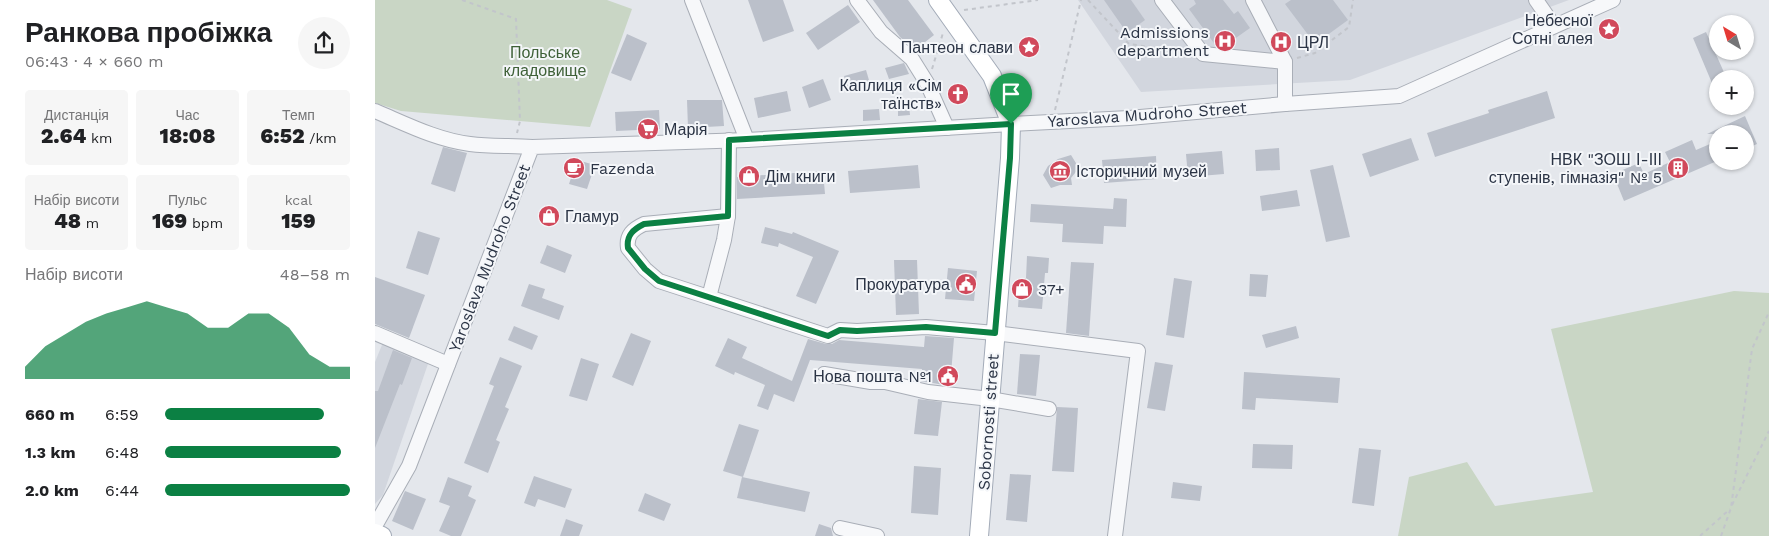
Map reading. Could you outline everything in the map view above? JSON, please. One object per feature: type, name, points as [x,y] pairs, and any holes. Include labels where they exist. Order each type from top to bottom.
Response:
[{"type":"main road","name":"Sobornosti street","points":[[942,6],[992,76],[1011,124],[1010,158],[979,536]]},
{"type":"main road","points":[[375,533],[382,536]]},
{"type":"street","points":[[691,0],[747,140]]},
{"type":"street","points":[[857,0],[881,32],[911,59],[927,83],[947,128]]},
{"type":"street","points":[[1162,0],[1203,54],[1285,62]]},
{"type":"street","points":[[1253,0],[1285,62],[1285,104]]},
{"type":"street","points":[[1536,0],[1554,26]]},
{"type":"street","name":"Yaroslava Mudroho Street","points":[[375,526],[409,466],[532,148],[747,140],[1129,118],[1399,96],[1613,0]]},
{"type":"street","points":[[375,111],[441,138],[471,144],[514,145],[532,148]]},
{"type":"street","points":[[709,297],[724,240],[728,216],[729,140]]},
{"type":"street","points":[[728,216],[644,224],[632,230],[628,248],[645,269],[659,281],[828,336],[840,330],[857,331],[926,327],[995,333],[1138,351],[1115,536]]},
{"type":"street","points":[[375,333],[448,364]]},
{"type":"street","points":[[824,374],[871,382],[885,382],[929,392],[990,399],[1049,409]]},
{"type":"street","points":[[840,528],[877,536]]},
{"type":"path","points":[[462,0],[516,19],[520,121],[514,145]]},
{"type":"path","points":[[942,6],[1038,0]]},
{"type":"path","points":[[1053,122],[1081,0]]},
{"type":"path","points":[[1088,0],[1129,44],[1203,54]]},
{"type":"path","points":[[1285,62],[1315,53],[1349,27],[1353,0]]},
{"type":"path","points":[[927,83],[943,33]]},
{"type":"path","points":[[1700,536],[1731,508],[1751,350],[1769,312]]},
{"type":"path","points":[[1721,536],[1731,508],[1769,431]]},
{"type":"shaded area","name":"ЦРЛ","points":[[1078,0],[1569,0],[1350,80],[1141,92]]},
{"type":"shaded area","points":[[384,340],[430,358],[383,495],[375,504],[375,362]]},
{"type":"green space","name":"Польське кладовище","points":[[375,0],[607,0],[632,9],[590,127],[401,111],[375,103]]},
{"type":"green space","points":[[1734,291],[1769,293],[1769,536],[1398,536],[1409,477],[1467,462],[1495,506],[1593,492],[1551,329]]},
{"type":"building","points":[[748,0],[783,0],[794,31],[763,42]]},
{"type":"building","points":[[873,0],[908,0],[934,35],[915,50],[900,37]]},
{"type":"building","points":[[1104,0],[1131,0],[1145,20],[1127,33]]},
{"type":"building","points":[[1194,0],[1223,0],[1234,14],[1238,11],[1250,28],[1223,47],[1216,46],[1189,9],[1196,4]]},
{"type":"building","points":[[1291,0],[1333,0],[1348,20],[1315,44],[1285,4]]},
{"type":"building","points":[[848,5],[860,22],[818,50],[806,33]]},
{"type":"building","points":[[1706,32],[1709,39],[1709,60],[1719,60],[1723,70],[1709,70],[1709,76],[1693,38]]},
{"type":"building","points":[[627,34],[647,43],[631,81],[611,73]]},
{"type":"building","points":[[904,63],[909,74],[889,79],[885,68]]},
{"type":"building","points":[[866,70],[871,87],[849,93],[844,76]]},
{"type":"building","points":[[823,79],[831,100],[809,108],[802,87]]},
{"type":"building","points":[[787,91],[791,111],[758,118],[754,98]]},
{"type":"building","points":[[1547,91],[1555,118],[1435,157],[1427,133],[1489,113],[1488,110]]},
{"type":"building","points":[[687,100],[722,100],[724,126],[688,128]]},
{"type":"building","points":[[909,106],[910,115],[898,116],[898,107]]},
{"type":"building","points":[[879,109],[880,120],[863,121],[863,110]]},
{"type":"building","points":[[659,110],[660,129],[616,131],[615,112]]},
{"type":"building","points":[[1745,116],[1749,125],[1726,125]]},
{"type":"building","points":[[1411,138],[1419,160],[1370,177],[1362,154]]},
{"type":"building","name":"НВК \"ЗОШ І-ІІІ ступенів, гімназія\" № 5","points":[[1692,140],[1696,150],[1709,144],[1709,164],[1624,201],[1613,174],[1639,163],[1644,174],[1670,162],[1665,152]]},
{"type":"building","points":[[443,147],[467,153],[455,192],[431,184]]},
{"type":"building","points":[[1279,148],[1280,170],[1256,171],[1255,150]]},
{"type":"building","points":[[1222,151],[1224,174],[1188,177],[1186,154]]},
{"type":"building","points":[[1071,155],[1079,168],[1071,178],[1072,185],[1060,185],[1051,188],[1043,175],[1048,166],[1058,159]]},
{"type":"building","points":[[1156,156],[1157,179],[1104,183],[1102,160]]},
{"type":"building","points":[[577,160],[595,165],[587,189],[569,184]]},
{"type":"building","points":[[918,165],[920,188],[850,193],[848,171]]},
{"type":"building","points":[[1333,165],[1350,237],[1326,242],[1310,170]]},
{"type":"building","points":[[823,171],[825,194],[737,199],[737,177]]},
{"type":"building","points":[[1297,190],[1300,206],[1262,211],[1260,196]]},
{"type":"building","points":[[1114,198],[1127,199],[1126,227],[1104,226],[1103,244],[1062,242],[1063,224],[1030,222],[1031,204],[1113,209]]},
{"type":"building","points":[[765,227],[792,234],[793,232],[839,251],[816,304],[796,296],[813,257],[779,243],[778,247],[761,243]]},
{"type":"building","points":[[418,231],[440,238],[428,275],[406,268]]},
{"type":"building","points":[[547,245],[572,255],[565,273],[540,263]]},
{"type":"building","points":[[1027,256],[1049,258],[1048,273],[1045,273],[1042,309],[1018,307],[1020,278],[1026,278]]},
{"type":"building","points":[[894,260],[917,260],[919,314],[896,315]]},
{"type":"building","points":[[1071,262],[1094,263],[1089,336],[1066,333]]},
{"type":"building","points":[[948,268],[977,271],[974,301],[945,299]]},
{"type":"building","points":[[1250,274],[1268,275],[1266,297],[1249,296]]},
{"type":"building","points":[[375,277],[425,295],[409,338],[375,324]]},
{"type":"building","points":[[1174,278],[1192,281],[1184,338],[1166,335]]},
{"type":"building","points":[[529,284],[545,289],[542,298],[564,306],[559,320],[521,306]]},
{"type":"building","points":[[514,326],[538,336],[532,350],[508,340]]},
{"type":"building","points":[[1296,326],[1299,338],[1266,348],[1262,335]]},
{"type":"building","points":[[631,333],[651,341],[633,386],[612,377]]},
{"type":"building","points":[[925,336],[954,338],[950,386],[921,381],[922,369],[810,360],[794,402],[774,394],[768,410],[757,406],[765,385],[735,372],[734,375],[715,366],[728,338],[747,347],[742,358],[792,381],[808,339],[826,344],[832,344],[839,340],[924,347]]},
{"type":"building","points":[[393,350],[412,358],[375,448],[375,391],[378,391]]},
{"type":"building","points":[[1020,354],[1040,355],[1036,396],[1017,394]]},
{"type":"building","points":[[500,357],[522,366],[505,407],[509,409],[496,440],[500,442],[488,473],[464,463],[494,386],[489,384]]},
{"type":"building","points":[[581,358],[599,364],[587,401],[569,396]]},
{"type":"building","points":[[1155,362],[1173,365],[1165,411],[1147,408]]},
{"type":"building","points":[[1244,372],[1340,378],[1338,403],[1256,398],[1255,410],[1242,409]]},
{"type":"building","points":[[918,399],[942,402],[938,436],[914,434]]},
{"type":"building","points":[[1057,407],[1078,408],[1074,472],[1052,471]]},
{"type":"building","points":[[739,424],[759,430],[743,477],[723,471]]},
{"type":"building","points":[[1253,444],[1293,445],[1292,469],[1252,468]]},
{"type":"building","points":[[1359,448],[1381,450],[1374,506],[1352,503]]},
{"type":"building","points":[[914,466],[941,468],[938,515],[911,513]]},
{"type":"building","points":[[1010,474],[1031,475],[1027,522],[1006,520]]},
{"type":"building","points":[[534,476],[572,489],[565,508],[538,499],[535,507],[524,503]]},
{"type":"building","points":[[448,477],[472,486],[468,496],[476,500],[461,536],[451,536],[439,531],[450,506],[439,502]]},
{"type":"building","points":[[742,477],[810,492],[805,512],[737,498]]},
{"type":"building","points":[[1173,482],[1202,486],[1200,501],[1171,498]]},
{"type":"building","points":[[405,491],[426,499],[413,530],[392,521]]},
{"type":"building","points":[[645,493],[671,504],[664,521],[638,511]]},
{"type":"building","points":[[566,519],[583,525],[579,536],[560,536]]},
{"type":"building","points":[[819,524],[831,528],[833,536],[815,536]]},
{"type":"place","name":"Небесної Сотні алея","points":[[1609,29]]},
{"type":"place","name":"Admissions department","points":[[1225,41]]},
{"type":"place","name":"ЦРЛ","points":[[1281,42]]},
{"type":"place","name":"Пантеон слави","points":[[1029,47]]},
{"type":"place","name":"Каплиця «Сім таїнств»","points":[[958,94]]},
{"type":"place","name":"Марія","points":[[648,129]]},
{"type":"place","name":"Fazenda","points":[[574,168]]},
{"type":"place","name":"НВК \"ЗОШ І-ІІІ ступенів, гімназія\" № 5","points":[[1678,168]]},
{"type":"place","name":"Історичний музей","points":[[1060,171]]},
{"type":"place","name":"Дім книги","points":[[749,176]]},
{"type":"place","name":"Гламур","points":[[549,216]]},
{"type":"place","name":"Прокуратура","points":[[966,284]]},
{"type":"place","name":"37+","points":[[1022,289]]},
{"type":"place","name":"Нова пошта №1","points":[[948,376]]},
{"type":"route","points":[[1011,124],[1010,158],[995,333],[926,327],[857,331],[840,330],[828,336],[659,281],[645,269],[628,248],[627,243],[632,230],[644,224],[728,216],[729,140],[1011,124]]}]
